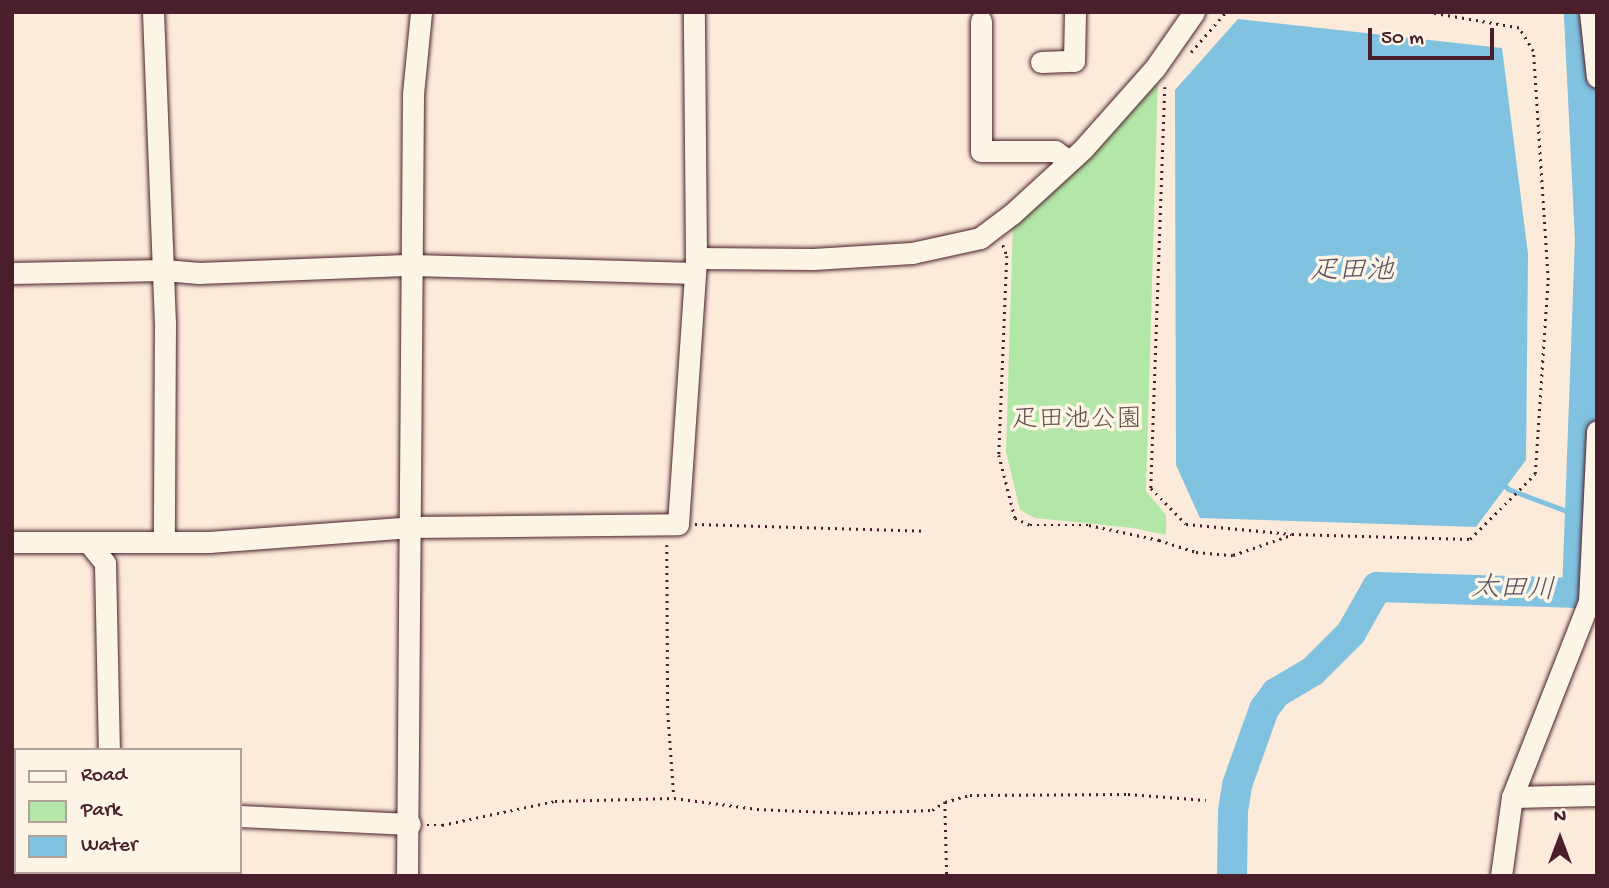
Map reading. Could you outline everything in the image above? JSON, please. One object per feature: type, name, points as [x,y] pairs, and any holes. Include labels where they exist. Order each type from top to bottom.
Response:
[{"type":"street","points":[[153,12],[164,270],[164,540]]},
{"type":"street","points":[[407,876],[410,824],[413,94],[421,12]]},
{"type":"street","points":[[12,542],[209,542],[411,527],[673,524],[696,266],[694,12]]},
{"type":"street","points":[[1041,62],[1074,61],[1075,12]]},
{"type":"street","points":[[12,273],[164,270],[199,273],[412,265],[696,266],[912,253],[980,238],[1069,161],[1155,68],[1194,12]]},
{"type":"street","points":[[1590,12],[1597,77]]},
{"type":"street","points":[[981,21],[981,151],[1055,151],[1069,161]]},
{"type":"street","points":[[1501,876],[1512,797],[1589,602],[1597,431]]},
{"type":"street","points":[[88,542],[105,563],[109,748]]},
{"type":"street","points":[[1512,797],[1597,795]]},
{"type":"street","points":[[242,816],[410,824]]},
{"type":"path","points":[[1183,61],[1226,12]]},
{"type":"path","points":[[1166,81],[1151,488],[1186,524],[1292,534],[1470,539],[1535,474],[1548,280],[1534,51],[1519,28],[1426,12]]},
{"type":"path","points":[[996,226],[1006,256],[999,456],[1015,517],[1030,525],[1089,525],[1159,540],[1196,552],[1233,555],[1292,534]]},
{"type":"path","points":[[674,798],[668,713],[673,524],[926,531]]},
{"type":"path","points":[[410,824],[442,825],[555,801],[674,798],[757,809],[850,813],[932,810],[945,802],[970,795],[1115,794],[1206,800]]},
{"type":"path","points":[[945,802],[947,876]]},
{"type":"green space","name":"疋田池公園","points":[[1158,78],[1146,491],[1166,515],[1166,535],[1133,528],[1035,518],[1020,510],[1006,452],[1013,222]]},
{"type":"water","name":"疋田池","points":[[1238,19],[1502,48],[1528,254],[1526,460],[1476,527],[1200,518],[1176,465],[1175,90]]},
{"type":"waterway","name":"太田川","points":[[1232,876],[1233,811],[1237,785],[1264,709],[1276,693],[1313,671],[1351,633],[1377,587],[1577,593],[1590,241],[1579,12]]},
{"type":"waterway","points":[[1502,482],[1508,489],[1580,516],[1589,516]]}]
